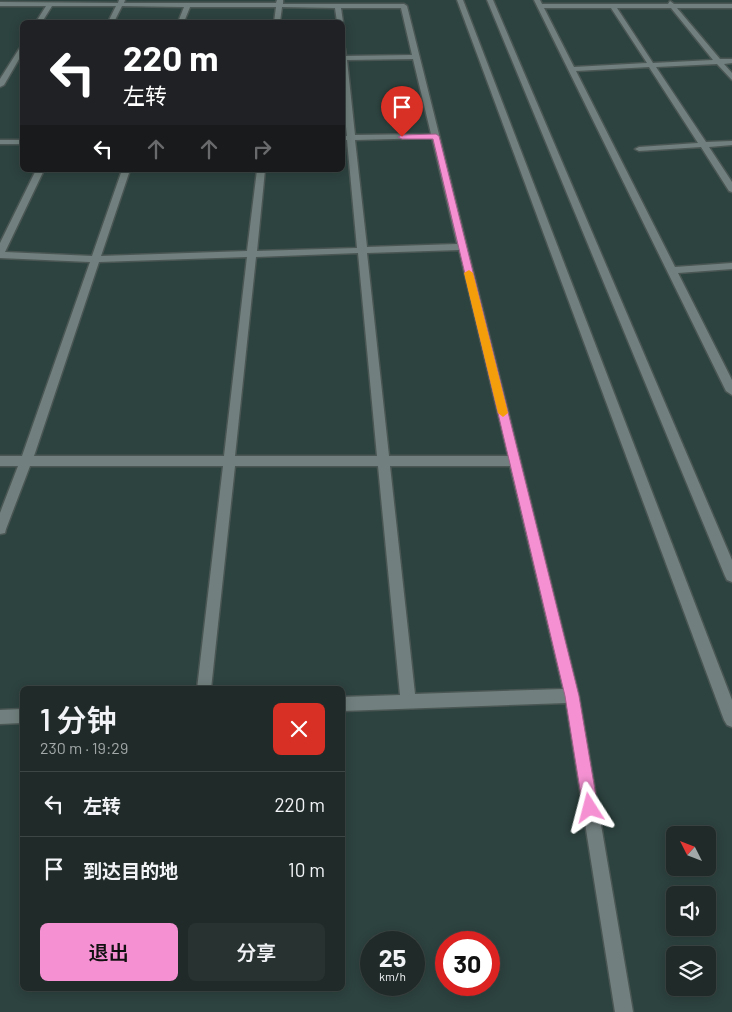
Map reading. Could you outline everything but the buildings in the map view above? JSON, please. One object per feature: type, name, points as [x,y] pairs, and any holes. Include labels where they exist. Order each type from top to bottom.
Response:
[{"type":"street","points":[[460,0],[732,720]]},
{"type":"street","points":[[490,0],[732,576]]},
{"type":"street","points":[[727,0],[732,6]]},
{"type":"street","points":[[112,20],[121,2]]},
{"type":"street","points":[[0,4],[121,2],[188,5],[279,3],[338,6],[404,6],[572,696],[624,1012]]},
{"type":"street","points":[[277,20],[279,3]]},
{"type":"street","points":[[732,6],[670,3],[613,6],[539,3],[732,391]]},
{"type":"street","points":[[670,3],[732,78]]},
{"type":"street","points":[[40,20],[50,4]]},
{"type":"street","points":[[182,20],[188,5]]},
{"type":"street","points":[[338,6],[340,20]]},
{"type":"street","points":[[613,6],[732,188]]},
{"type":"street","points":[[345,55],[417,57]]},
{"type":"street","points":[[572,69],[732,60]]},
{"type":"street","points":[[0,86],[15,62]]},
{"type":"street","points":[[345,96],[347,138],[363,250],[408,702]]},
{"type":"street","points":[[347,138],[436,136]]},
{"type":"street","points":[[0,142],[20,142]]},
{"type":"street","points":[[639,149],[732,143]]},
{"type":"street","points":[[39,172],[0,254],[95,259],[462,247]]},
{"type":"street","points":[[0,529],[26,461],[125,172]]},
{"type":"street","points":[[204,686],[261,172]]},
{"type":"street","points":[[672,270],[732,266]]},
{"type":"street","points":[[0,461],[514,461]]},
{"type":"street","points":[[345,704],[572,696]]},
{"type":"street","points":[[0,717],[20,716]]},
{"type":"shaded area","points":[[0,0],[732,0],[732,1012],[0,1012]]},
{"type":"slow traffic","points":[[469,273],[503,413]]},
{"type":"route","points":[[402,137],[436,136],[572,696],[590,808]]}]
